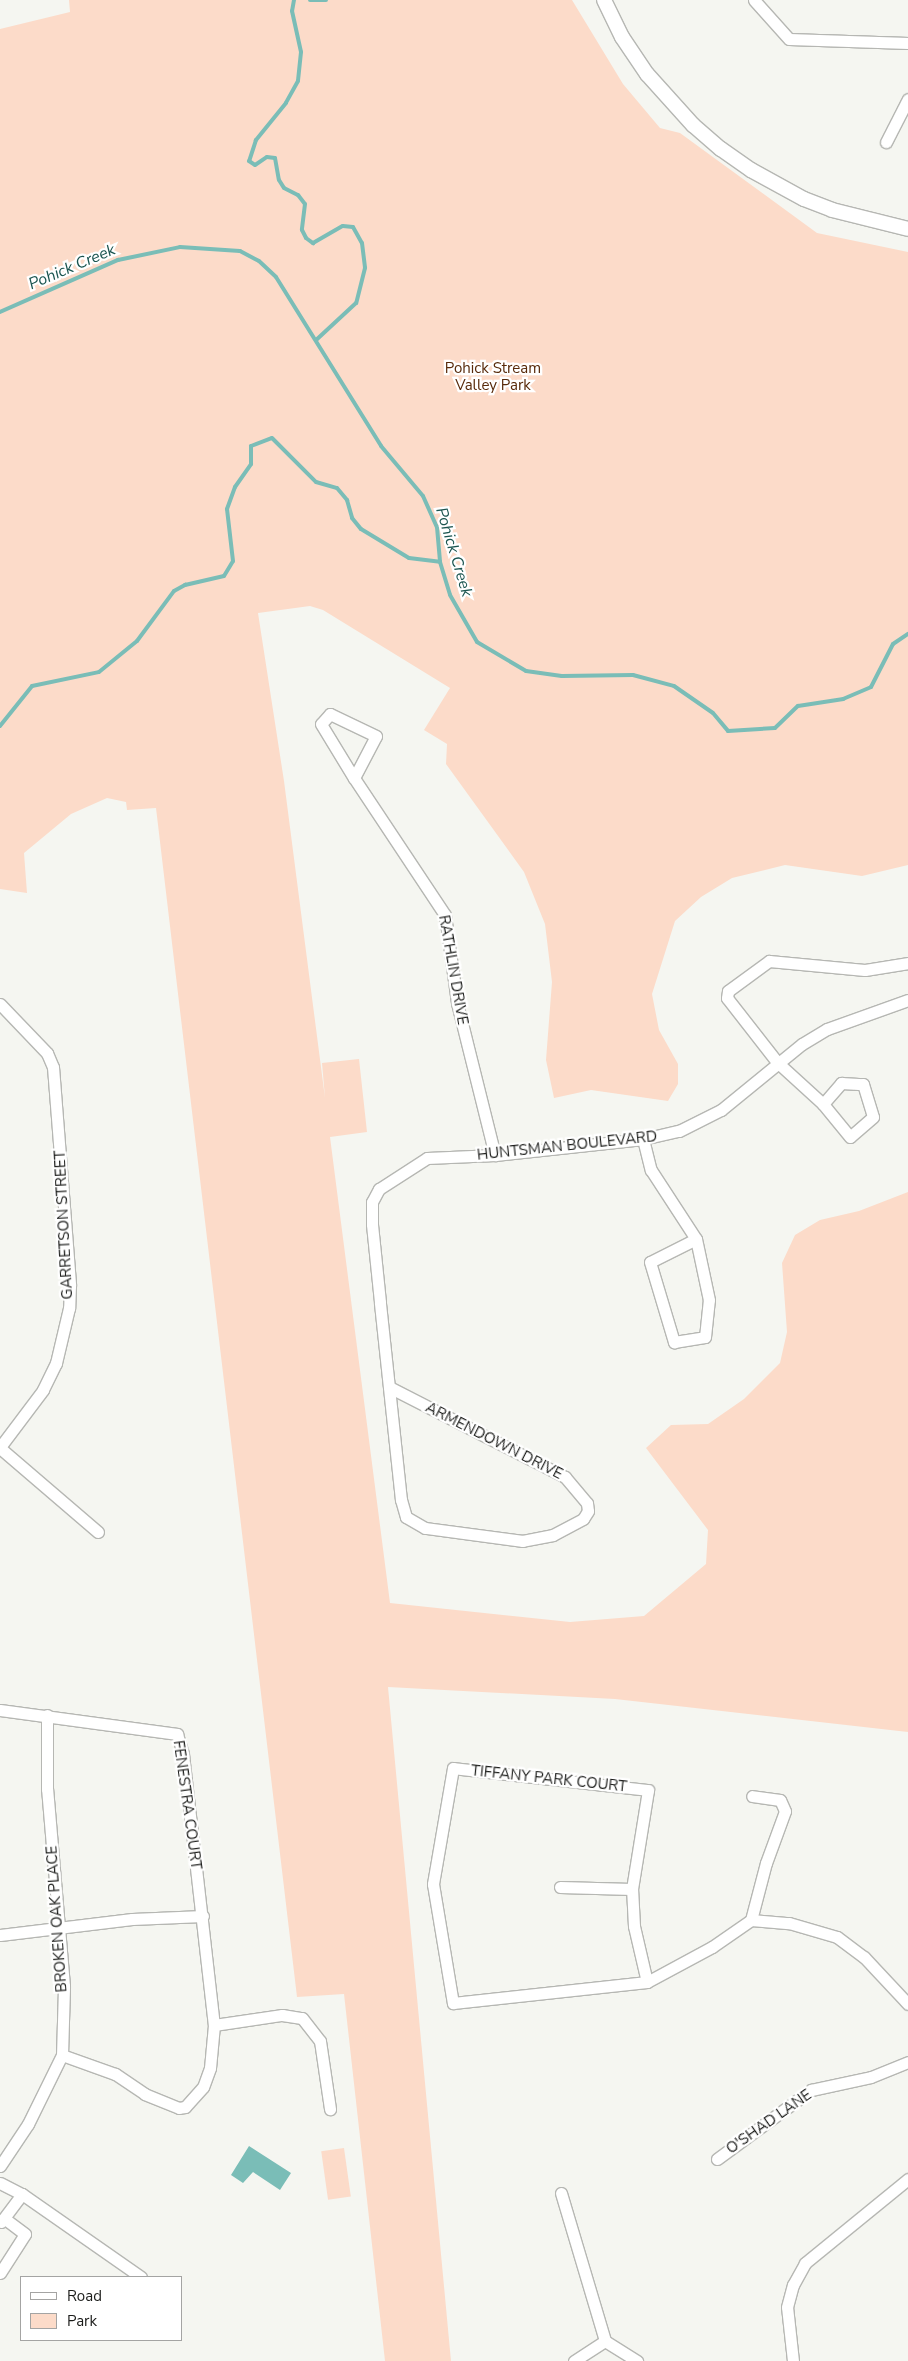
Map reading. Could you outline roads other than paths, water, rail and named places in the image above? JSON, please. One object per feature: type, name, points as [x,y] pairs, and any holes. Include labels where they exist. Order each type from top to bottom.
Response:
[{"type":"street","points":[[604,0],[622,36],[647,74],[687,119],[721,149],[751,170],[804,199],[832,210],[908,229]]},
{"type":"street","points":[[754,0],[789,39],[908,43]]},
{"type":"street","points":[[886,142],[908,99]]},
{"type":"street","name":"RATHLIN DRIVE","points":[[354,778],[376,736],[330,714],[321,724],[354,778],[445,915],[457,1004],[496,1155]]},
{"type":"street","points":[[823,1104],[841,1083],[863,1084],[873,1117],[850,1137],[823,1104],[777,1062],[727,998],[728,991],[758,966],[777,960],[865,970],[908,963]]},
{"type":"street","name":"HUNTSMAN BOULEVARD","points":[[427,1158],[496,1155],[644,1139],[679,1130],[721,1110],[777,1062],[827,1029],[908,1000]]},
{"type":"street","name":"GARRETSON STREET","points":[[0,1004],[48,1053],[53,1066],[70,1285],[69,1308],[56,1363],[43,1390],[0,1447]]},
{"type":"street","points":[[644,1139],[652,1170],[696,1239],[709,1300],[705,1337],[674,1342],[650,1262],[696,1239]]},
{"type":"street","name":"ARMENDOWN DRIVE","points":[[389,1387],[555,1471],[574,1484],[587,1503],[588,1511],[575,1525],[535,1540],[417,1525],[403,1510],[389,1387],[372,1202],[379,1189],[427,1158]]},
{"type":"street","points":[[0,1447],[98,1532]]},
{"type":"street","name":"FENESTRA COURT","points":[[0,1710],[177,1734],[183,1754],[214,2025],[210,2068],[203,2087],[185,2107],[179,2108],[152,2098],[115,2074],[62,2055]]},
{"type":"street","name":"BROKEN OAK PLACE","points":[[0,2166],[28,2124],[62,2055],[64,1986],[61,1928],[47,1789],[47,1715]]},
{"type":"street","name":"TIFFANY PARK COURT","points":[[648,1982],[634,1926],[632,1889],[648,1790],[453,1768],[433,1884],[453,2003],[648,1982],[712,1948],[751,1920]]},
{"type":"street","points":[[752,1796],[780,1800],[785,1811],[766,1863],[751,1920],[789,1923],[836,1937],[864,1957],[908,2004]]},
{"type":"street","points":[[560,1887],[632,1889]]},
{"type":"street","points":[[0,1935],[202,1916]]},
{"type":"street","points":[[214,2025],[282,2015],[302,2018],[320,2041],[330,2109]]},
{"type":"street","name":"O'SHAD LANE","points":[[717,2159],[811,2090],[871,2077],[908,2062]]},
{"type":"street","points":[[793,2361],[788,2307],[793,2285],[805,2263],[908,2180]]},
{"type":"street","points":[[0,2182],[22,2194],[140,2276]]},
{"type":"street","points":[[561,2193],[605,2341],[637,2361]]},
{"type":"street","points":[[0,2273],[25,2234],[2,2221],[22,2194]]},
{"type":"street","points":[[574,2361],[605,2341]]},
{"type":"water","points":[[249,2146],[291,2173],[280,2190],[253,2172],[243,2183],[231,2175]]},
{"type":"waterway","points":[[294,0],[292,11],[301,52],[298,81],[286,103],[256,140],[249,161],[255,165],[267,157],[275,158],[279,180],[284,188],[298,195],[305,204],[302,230],[306,238],[313,243],[343,226],[353,227],[362,243],[365,268],[356,303],[316,340]]},
{"type":"waterway","points":[[310,0],[326,0]]},
{"type":"waterway","name":"Pohick Creek","points":[[0,312],[118,260],[180,247],[240,251],[259,261],[276,277],[381,446],[423,496],[437,527],[440,562],[450,595],[477,642],[526,671],[562,676],[633,675],[674,686],[713,713],[728,731],[775,728],[798,706],[843,699],[871,687],[893,644],[908,634]]},
{"type":"waterway","points":[[0,726],[32,686],[99,672],[137,641],[174,591],[185,585],[224,576],[233,561],[227,509],[235,487],[251,464],[251,446],[272,438],[316,482],[337,488],[347,500],[352,518],[361,529],[409,558],[440,562]]},
{"type":"park label","name":"Pohick Stream Valley Park","points":[[493,376]]}]
